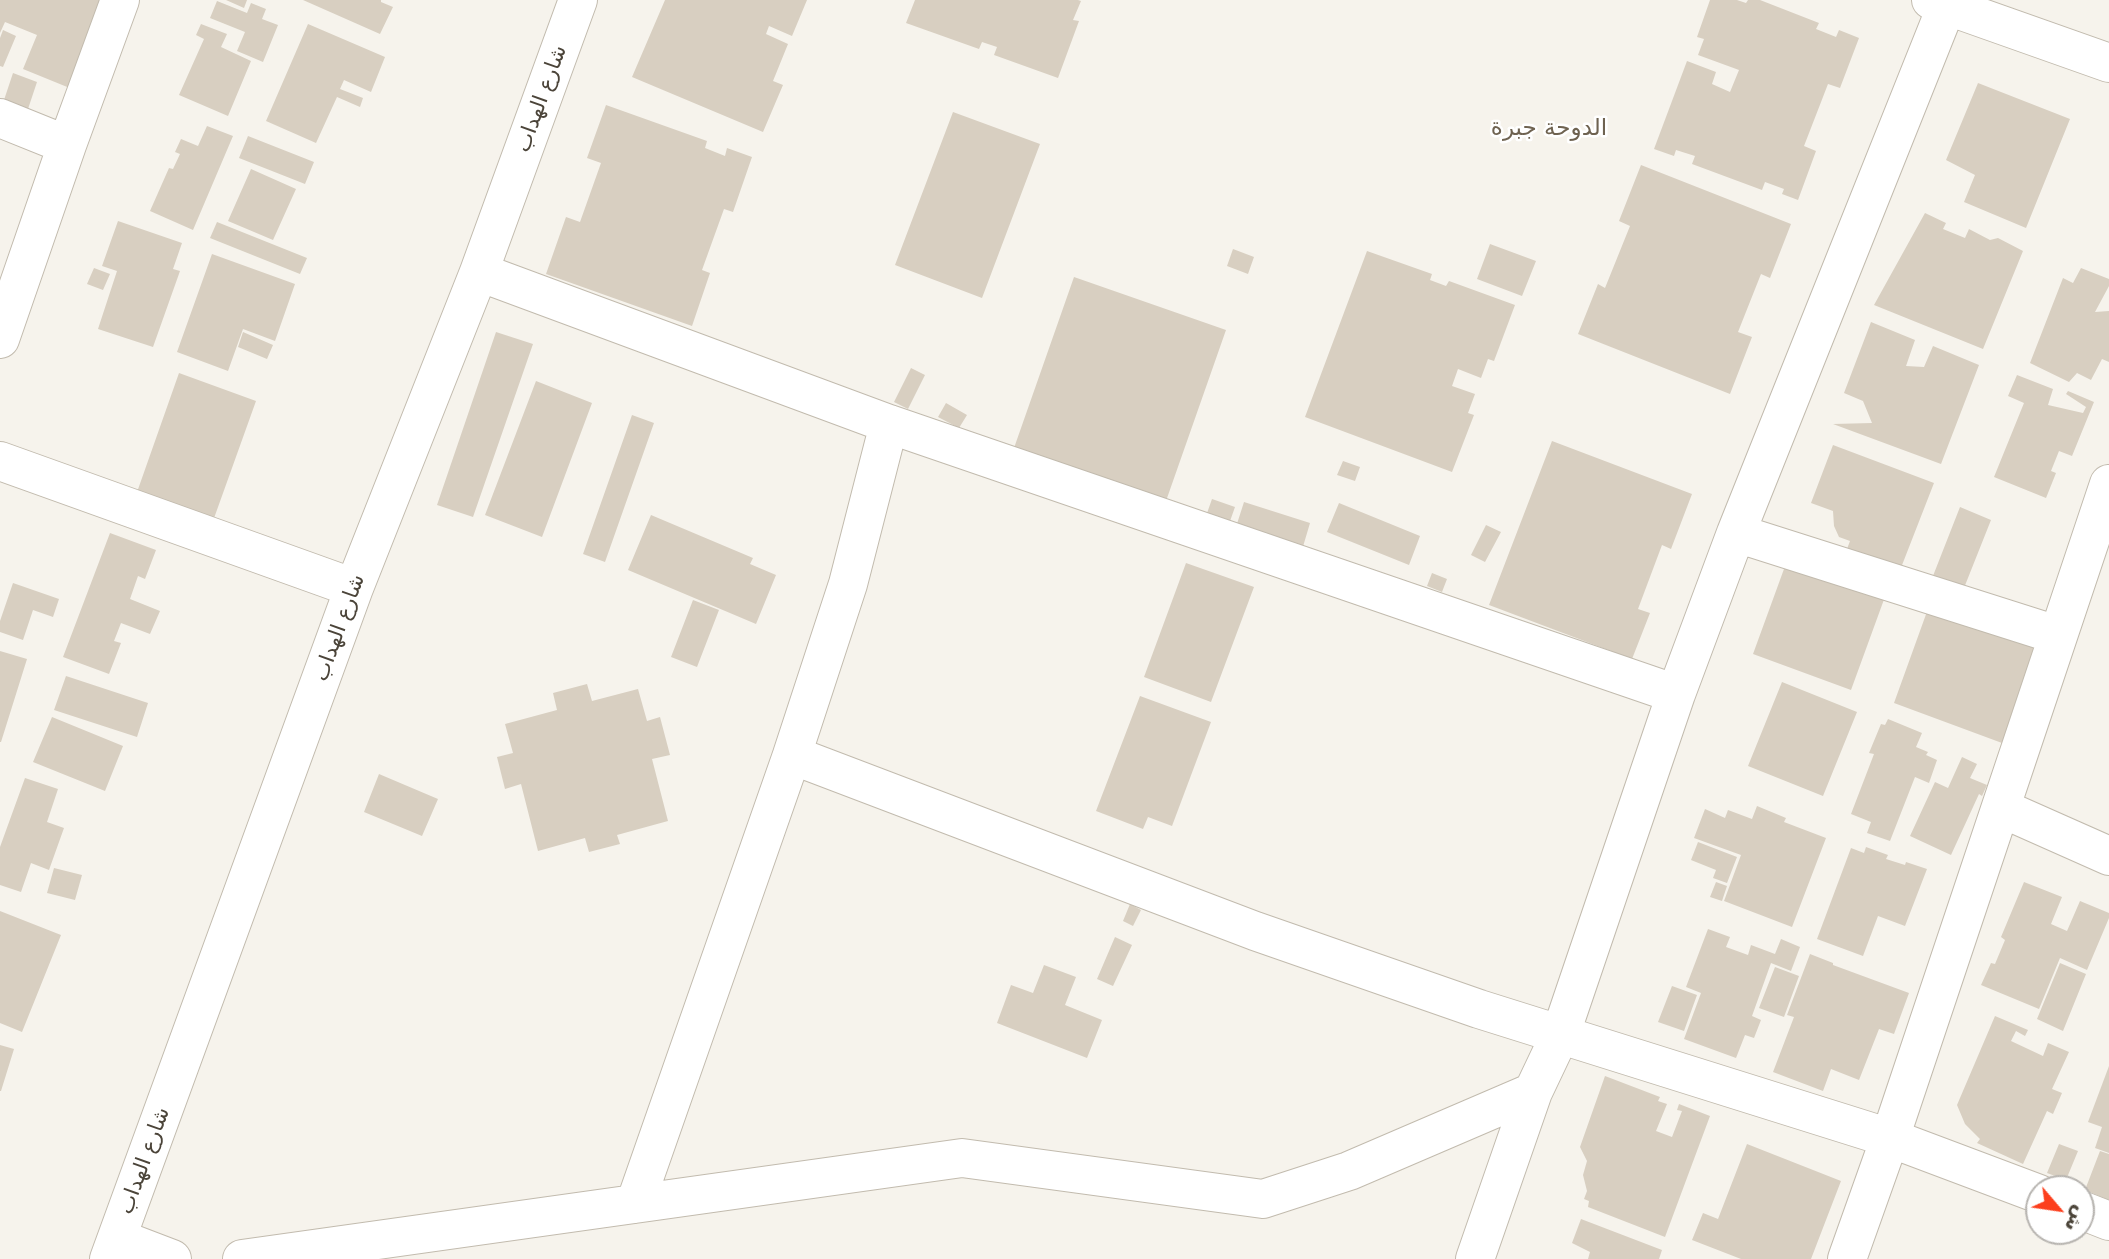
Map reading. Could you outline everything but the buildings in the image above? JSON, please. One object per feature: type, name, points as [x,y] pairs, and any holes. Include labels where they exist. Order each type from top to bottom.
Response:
[{"type":"street","points":[[0,339],[120,0]]},
{"type":"street","name":"شارع الهداب","points":[[113,1248],[354,588],[479,272],[578,0]]},
{"type":"street","points":[[1475,1259],[1533,1092],[1561,1033],[1676,694],[1942,2],[2109,63]]},
{"type":"street","points":[[0,118],[67,145]]},
{"type":"street","points":[[479,272],[889,424],[1676,694]]},
{"type":"street","points":[[635,1204],[792,755],[848,584],[889,424]]},
{"type":"street","points":[[0,461],[354,588]]},
{"type":"street","points":[[1847,1259],[2109,484]]},
{"type":"street","points":[[1736,533],[2057,635]]},
{"type":"street","points":[[792,755],[1255,931],[1479,1009],[1890,1138],[2025,1189]]},
{"type":"street","points":[[2001,808],[2109,856]]},
{"type":"street","points":[[242,1259],[962,1158],[1263,1199],[1349,1171],[1533,1092]]},
{"type":"street","points":[[113,1248],[172,1259]]},
{"type":"district","name":"الدوحة جبرة","points":[[1549,129]]}]
